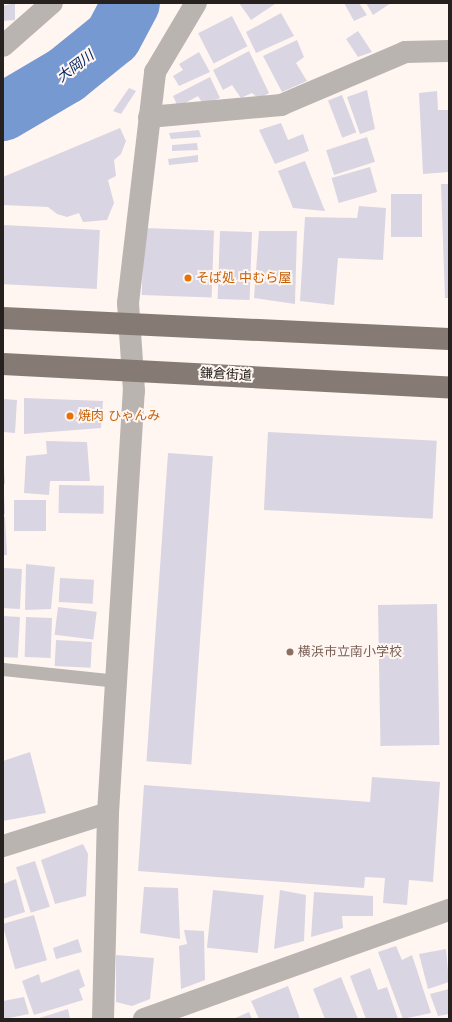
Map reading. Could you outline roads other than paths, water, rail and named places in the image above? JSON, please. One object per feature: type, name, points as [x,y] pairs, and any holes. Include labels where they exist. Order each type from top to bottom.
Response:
[{"type":"main road","points":[[3,318],[449,339]]},
{"type":"main road","name":"鎌倉街道","points":[[3,364],[449,387]]},
{"type":"street","points":[[3,46],[52,3]]},
{"type":"street","points":[[103,1019],[108,813],[134,391],[128,323],[155,72],[196,3]]},
{"type":"street","points":[[149,117],[281,105],[405,52],[449,51]]},
{"type":"street","points":[[3,846],[108,813]]},
{"type":"street","points":[[144,1019],[449,910]]},
{"type":"lane","points":[[3,669],[117,681]]},
{"type":"waterway","name":"大岡川","points":[[3,112],[66,75],[113,37],[131,3]]},
{"type":"place","name":"そば処 中むら屋","points":[[188,278]]},
{"type":"place","name":"焼肉 ひゃんみ","points":[[70,416]]},
{"type":"place","name":"横浜市立南小学校","points":[[290,652]]}]
